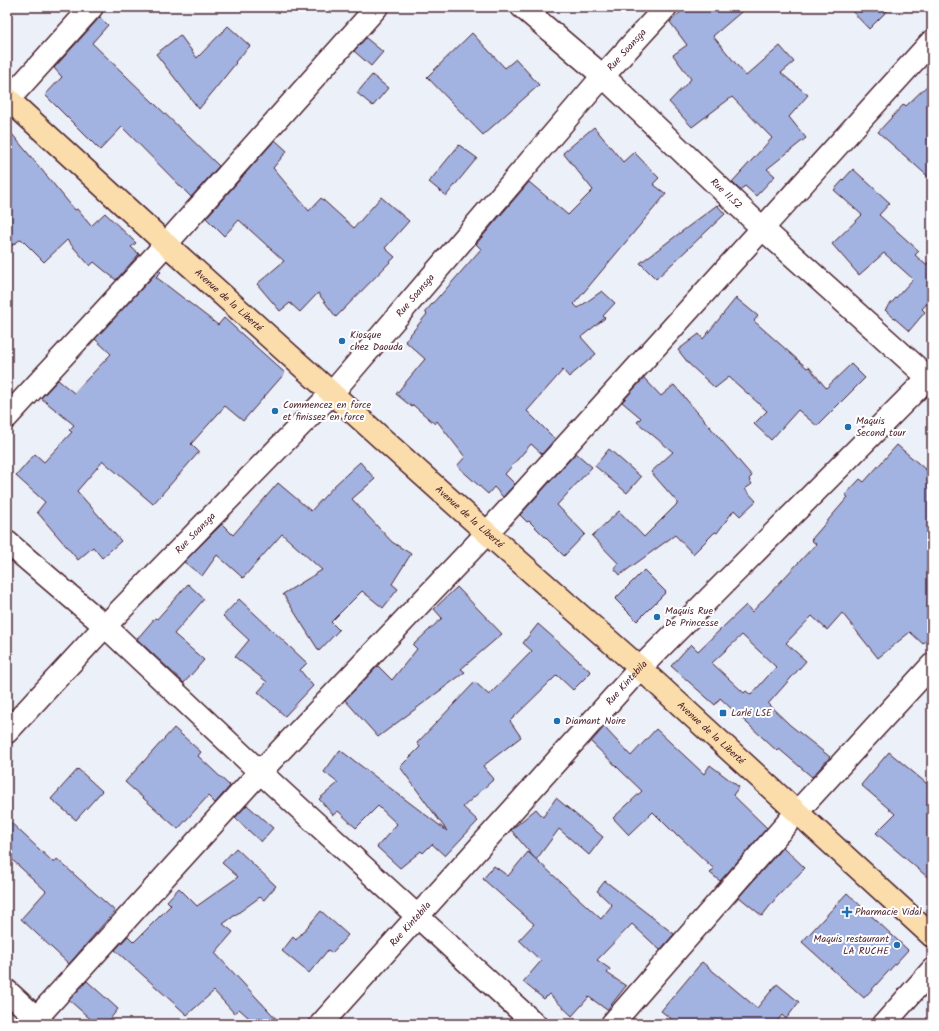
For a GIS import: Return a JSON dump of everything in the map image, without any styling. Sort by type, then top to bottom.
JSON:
[{"type":"main road","name":"Avenue de la Liberté","points":[[7,99],[487,533],[640,668],[932,936]]},
{"type":"street","points":[[7,99],[92,7]]},
{"type":"street","points":[[7,417],[166,244],[377,7]]},
{"type":"street","name":"Rue 11.52","points":[[522,7],[603,76],[762,229],[931,378]]},
{"type":"street","name":"Rue Soansga","points":[[7,732],[104,626],[332,393],[603,76],[666,7]]},
{"type":"street","points":[[7,991],[37,1022],[260,772],[487,533],[932,41]]},
{"type":"street","name":"Rue Kintebila","points":[[321,1024],[640,668],[931,378]]},
{"type":"street","points":[[7,542],[104,626],[260,772],[535,1024]]},
{"type":"street","points":[[612,1024],[797,812],[932,665]]},
{"type":"street","points":[[884,1024],[932,970]]},
{"type":"building","points":[[686,7],[747,7],[713,36],[746,76],[780,46],[794,62],[781,73],[808,95],[789,117],[806,138],[767,169],[775,176],[756,196],[745,186],[740,190],[732,182],[772,138],[732,97],[692,127],[669,102],[691,79],[673,55],[687,45],[670,22]]},
{"type":"building","points":[[848,7],[891,7],[869,29]]},
{"type":"building","points":[[100,17],[108,25],[92,43],[219,166],[191,197],[122,127],[100,150],[45,95],[62,77],[54,68]]},
{"type":"building","points":[[228,26],[250,46],[235,62],[236,63],[199,109],[156,54],[180,35],[197,58]]},
{"type":"building","points":[[472,33],[505,68],[516,59],[539,85],[483,135],[427,77]]},
{"type":"building","points":[[366,38],[383,52],[371,66],[354,51]]},
{"type":"building","points":[[372,75],[388,88],[373,106],[357,93]]},
{"type":"building","points":[[932,81],[932,180],[878,132],[904,104],[906,106]]},
{"type":"building","points":[[594,127],[623,162],[634,152],[659,178],[653,184],[666,194],[574,304],[578,308],[602,291],[615,303],[603,316],[605,318],[581,337],[596,354],[569,377],[563,370],[527,411],[555,439],[542,454],[531,444],[505,474],[515,484],[503,497],[494,487],[488,494],[457,466],[465,457],[437,421],[435,424],[413,405],[412,407],[396,394],[425,359],[405,341],[427,314],[425,312],[481,249],[476,244],[529,182],[568,215],[593,190],[563,153]]},
{"type":"building","points":[[7,128],[75,210],[77,209],[91,226],[105,213],[136,243],[131,247],[139,254],[116,280],[94,262],[90,266],[67,240],[44,262],[21,239],[7,249]]},
{"type":"building","points":[[275,140],[287,151],[273,168],[309,211],[321,198],[354,228],[381,197],[409,221],[385,248],[395,257],[336,317],[318,293],[300,312],[290,303],[280,311],[257,284],[284,261],[239,220],[224,236],[206,218]]},
{"type":"building","points":[[459,145],[477,158],[446,196],[429,182]]},
{"type":"building","points":[[853,169],[890,203],[879,215],[919,251],[915,255],[926,265],[932,258],[932,298],[922,309],[925,312],[909,331],[885,310],[913,279],[884,253],[859,275],[832,244],[862,215],[834,190]]},
{"type":"building","points":[[717,205],[725,214],[656,279],[640,263]]},
{"type":"building","points":[[159,270],[161,272],[156,277],[218,325],[224,318],[285,373],[243,421],[225,406],[191,444],[199,452],[153,504],[103,461],[77,491],[121,541],[102,558],[93,547],[78,560],[37,512],[45,502],[16,476],[35,454],[44,462],[72,432],[69,430],[74,425],[41,398],[58,380],[74,393],[111,354],[95,339]]},
{"type":"building","points":[[736,298],[758,316],[754,321],[807,368],[809,367],[826,388],[851,364],[865,378],[817,426],[798,410],[771,440],[754,424],[767,411],[729,377],[715,388],[689,364],[678,350],[699,334],[703,339]]},
{"type":"building","points":[[644,378],[661,396],[674,385],[752,476],[749,479],[752,484],[745,489],[756,501],[740,516],[734,510],[717,533],[715,532],[693,554],[675,535],[620,575],[614,568],[618,563],[592,536],[619,511],[644,537],[678,503],[651,472],[673,452],[637,422],[641,418],[622,402]]},
{"type":"building","points":[[897,445],[932,475],[932,634],[923,644],[910,632],[878,658],[842,613],[827,630],[812,616],[786,643],[806,661],[768,704],[790,725],[830,757],[812,777],[779,749],[777,751],[720,698],[715,705],[671,666],[691,644],[698,651],[746,605],[752,612],[816,544],[811,540],[848,497],[845,495],[860,479],[864,482]],"holes":[[[742,635],[776,667],[751,695],[746,691],[744,693],[712,663]]]},
{"type":"building","points":[[609,449],[641,477],[627,493],[595,466]]},
{"type":"building","points":[[576,453],[592,467],[557,505],[585,534],[564,556],[529,521],[527,522],[520,515]]},
{"type":"building","points":[[360,462],[375,479],[352,499],[392,542],[411,554],[392,584],[398,589],[383,608],[362,591],[331,622],[339,630],[319,651],[283,594],[322,570],[282,534],[243,578],[217,555],[202,576],[184,562],[222,524],[233,535],[278,483],[311,511],[335,485]]},
{"type":"building","points":[[644,570],[666,592],[637,621],[615,599]]},
{"type":"building","points":[[188,584],[204,599],[174,634],[204,660],[184,683],[137,639]]},
{"type":"building","points":[[457,587],[502,634],[461,669],[465,672],[378,737],[345,700],[378,666],[392,680],[417,649],[413,645],[442,618],[434,609]]},
{"type":"building","points":[[239,599],[307,663],[300,670],[313,686],[285,716],[258,692],[267,682],[235,657],[249,640],[223,616]]},
{"type":"building","points":[[538,624],[591,672],[573,690],[557,675],[510,721],[521,737],[483,766],[494,779],[463,807],[478,821],[445,856],[432,844],[423,853],[421,851],[400,868],[377,847],[397,824],[378,806],[356,828],[338,811],[333,815],[319,799],[338,783],[324,772],[340,750],[447,831],[400,767],[420,747],[417,743],[475,682],[489,695],[532,651],[523,643]]},
{"type":"building","points":[[604,727],[631,756],[656,729],[704,774],[710,765],[739,787],[733,795],[767,828],[720,881],[710,873],[714,869],[653,812],[629,835],[613,818],[642,791],[591,742]]},
{"type":"building","points":[[174,728],[201,752],[198,756],[230,786],[215,803],[208,796],[178,829],[125,782]]},
{"type":"building","points":[[889,752],[932,788],[932,881],[876,833],[895,814],[861,785]]},
{"type":"building","points":[[78,769],[102,791],[76,820],[51,799]]},
{"type":"building","points":[[556,798],[603,837],[589,855],[559,829],[536,860],[511,830],[536,809],[543,817]]},
{"type":"building","points":[[247,805],[273,828],[261,842],[235,818]]},
{"type":"building","points":[[7,819],[54,863],[57,859],[115,911],[69,964],[21,919],[46,891],[7,855]]},
{"type":"building","points":[[783,847],[805,868],[776,898],[762,916],[739,897]]},
{"type":"building","points":[[236,848],[276,886],[264,900],[260,897],[223,924],[233,932],[215,953],[281,1024],[256,1024],[239,1009],[234,1013],[214,991],[187,1015],[115,950],[128,936],[134,942],[171,905],[167,901],[179,888],[197,906],[238,877],[222,863]]},
{"type":"building","points":[[528,852],[601,919],[612,905],[597,891],[605,881],[674,934],[660,950],[632,924],[597,960],[610,969],[607,973],[626,986],[607,1010],[589,997],[572,1016],[549,994],[544,999],[523,982],[541,961],[519,940],[534,924],[483,879],[494,866],[508,876]]},
{"type":"building","points":[[847,893],[908,950],[864,998],[802,942]]},
{"type":"building","points":[[321,911],[348,935],[332,953],[328,950],[309,973],[282,951],[293,937],[296,940]]},
{"type":"building","points":[[702,962],[757,1008],[777,984],[799,1002],[786,1019],[782,1015],[775,1024],[678,1024],[661,1011]]},
{"type":"building","points":[[87,981],[118,1009],[106,1024],[96,1024],[69,1000]]},
{"type":"place","name":"Kiosque chez Daouda","points":[[342,341]]},
{"type":"place","name":"Commencez en force et finissez en force","points":[[275,411]]},
{"type":"place","name":"Maquis Second tour","points":[[848,427]]},
{"type":"place","name":"Maquis Rue De Princesse","points":[[657,617]]},
{"type":"place","name":"Larlé LSE","points":[[723,713]]},
{"type":"place","name":"Diamant Noire","points":[[557,721]]},
{"type":"place","name":"Pharmacie Vidal","points":[[847,912]]},
{"type":"place","name":"Maquis restaurant LA RUCHE","points":[[897,945]]}]
